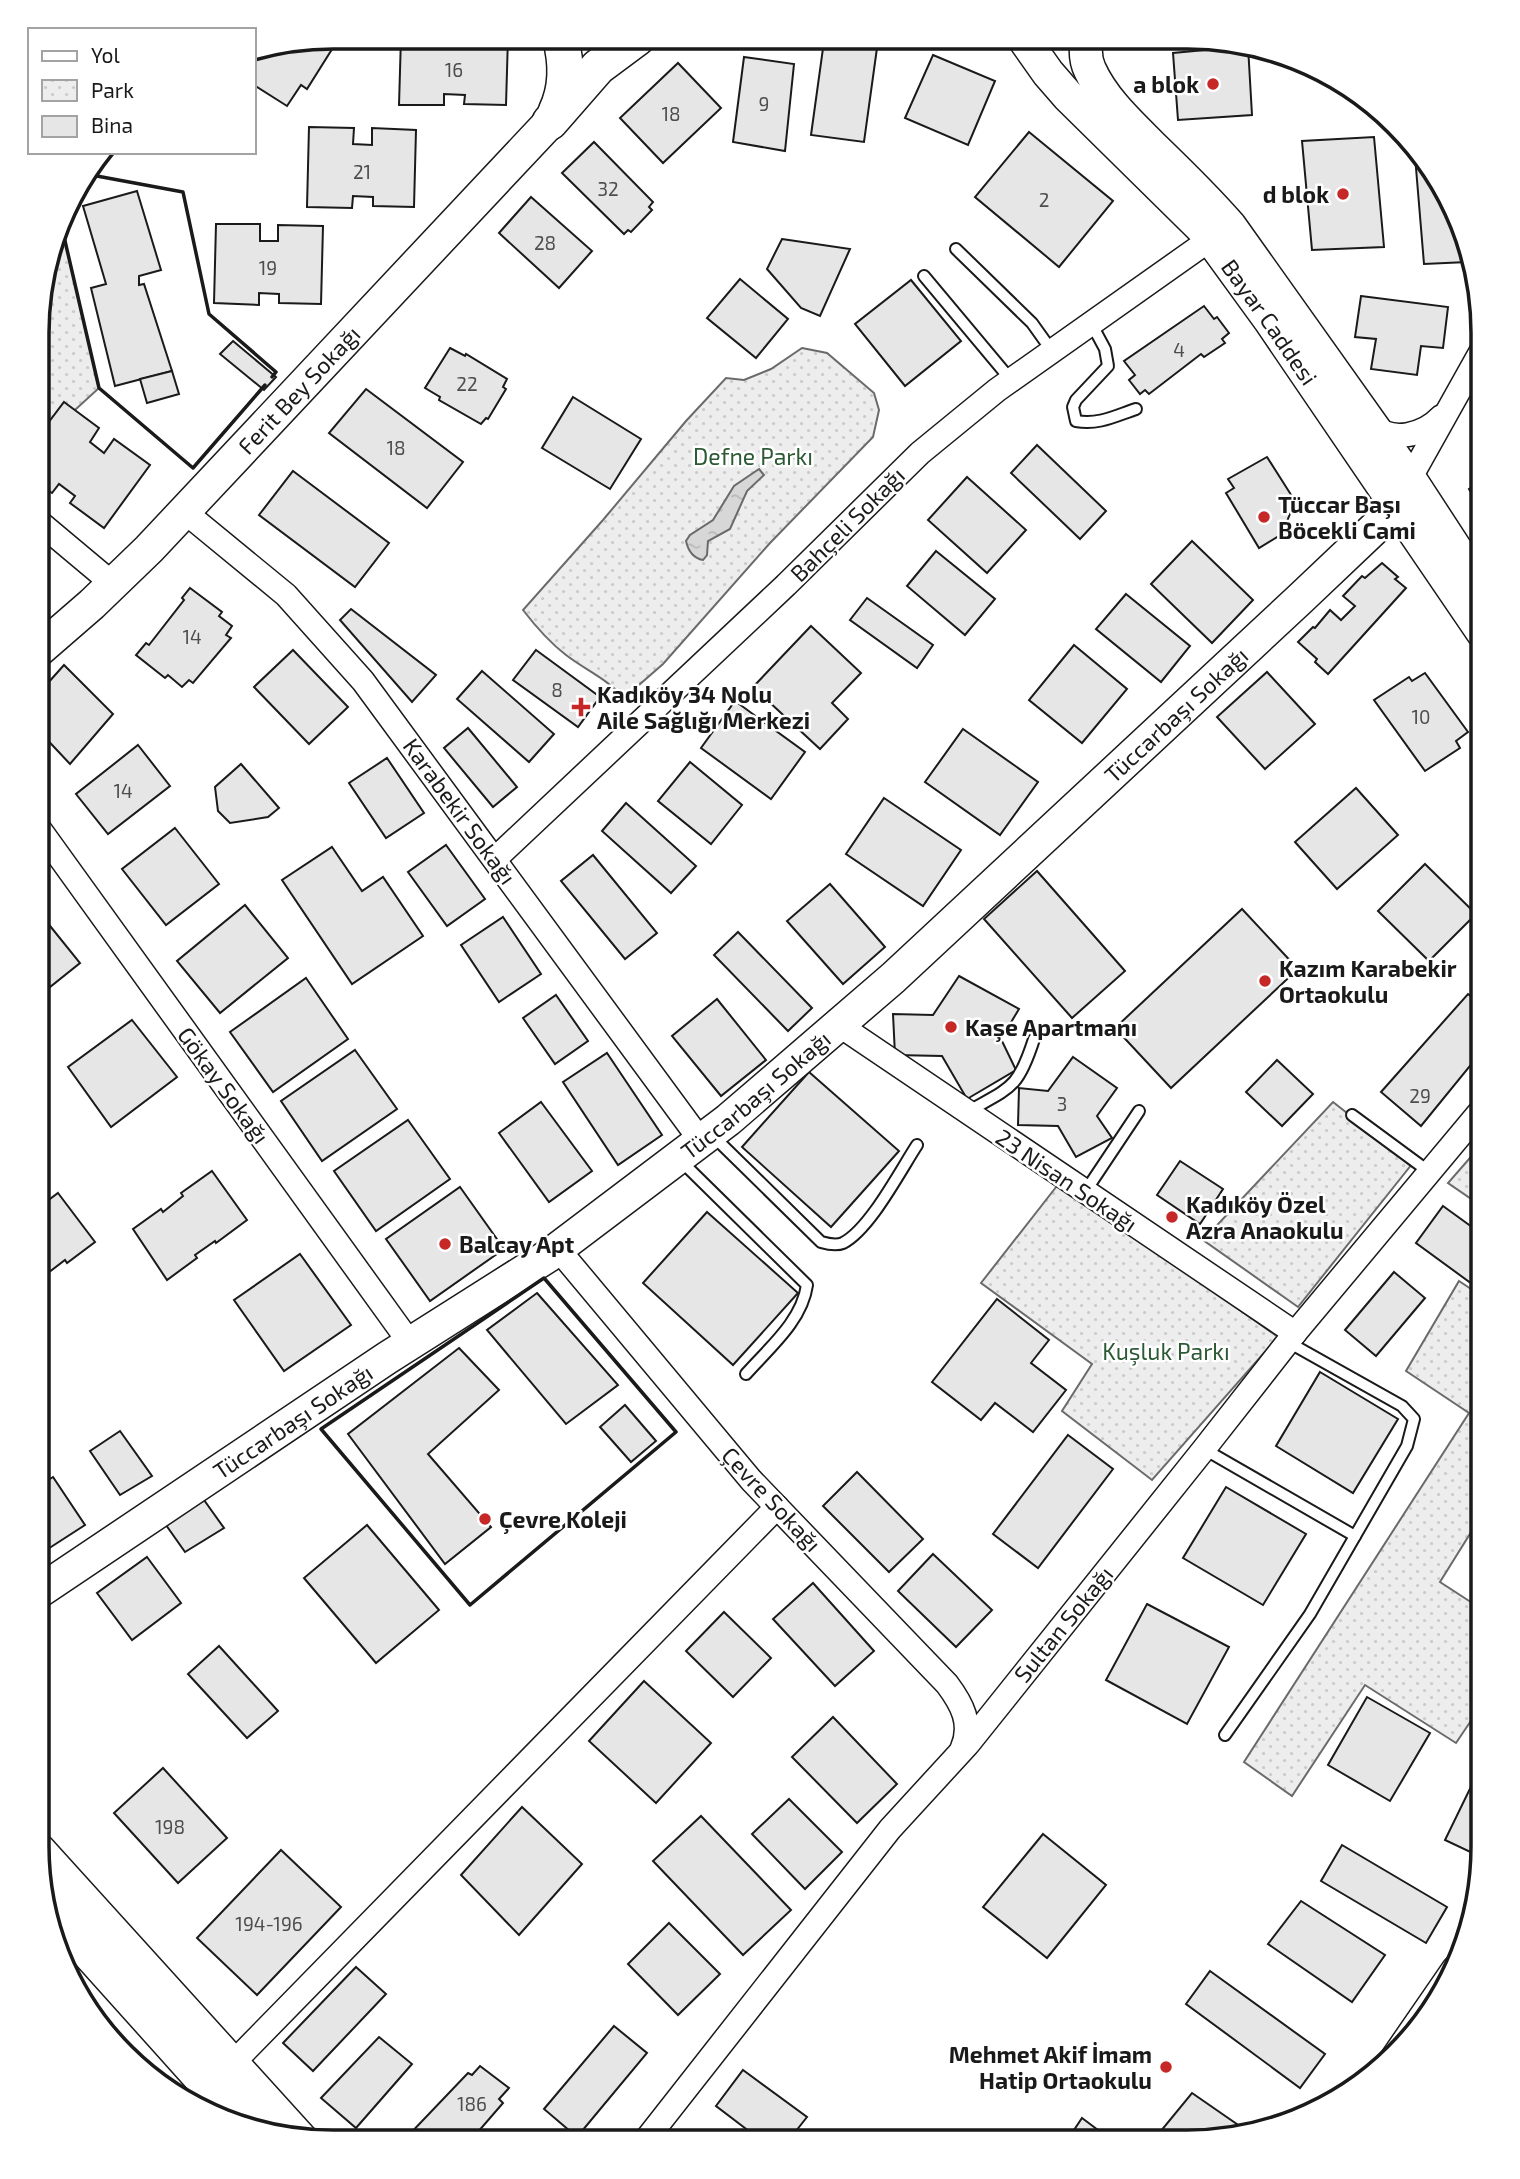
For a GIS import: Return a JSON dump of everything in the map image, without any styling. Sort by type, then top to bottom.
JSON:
[{"type":"main road","points":[[550,122],[559,105],[563,88],[565,61],[562,49]]},
{"type":"main road","points":[[550,122],[598,67],[622,49]]},
{"type":"main road","points":[[50,1868],[236,2112]]},
{"type":"main road","points":[[59,1918],[218,2086],[277,2125]]},
{"type":"street","name":"Bayar Caddesi","points":[[1031,49],[1068,96],[1189,214],[1220,232],[1369,421],[1403,491],[1471,612]]},
{"type":"street","name":"Bayar Caddesi","points":[[1087,49],[1088,65],[1102,89],[1135,129],[1214,206],[1220,232],[1269,319],[1471,575]]},
{"type":"street","name":"Ferit Bey Sokağı","points":[[49,641],[113,584],[185,512],[550,122]]},
{"type":"street","name":"Bahçeli Sokağı","points":[[495,859],[786,585],[897,473],[1011,380],[1220,232]]},
{"type":"street","points":[[1403,491],[1471,369]]},
{"type":"street","points":[[1369,421],[1382,432],[1401,435],[1417,433],[1429,428],[1448,409]]},
{"type":"street","name":"Tüccarbaşı Sokağı","points":[[49,1584],[411,1343],[558,1249],[696,1144],[893,978],[1378,525],[1403,491]]},
{"type":"street","name":"Karabekir Sokağı","points":[[185,512],[280,590],[318,628],[375,695],[495,859],[696,1144]]},
{"type":"street","points":[[49,530],[113,584]]},
{"type":"street","name":"Gökay Sokağı","points":[[49,842],[411,1343]]},
{"type":"street","name":"23 Nisan Sokağı","points":[[839,1025],[1085,1192],[1291,1337]]},
{"type":"street","name":"Sultan Sokağı","points":[[654,2130],[890,1829],[961,1751],[1291,1337],[1471,1122]]},
{"type":"street","name":"Çevre Sokağı","points":[[558,1249],[737,1463],[947,1684],[966,1718],[967,1736],[961,1751]]},
{"type":"street","points":[[218,2086],[777,1507]]},
{"type":"street","points":[[947,1684],[965,1696],[975,1698],[995,1699],[1007,1693]]},
{"type":"lane","points":[[956,249],[1032,323],[1052,351]]},
{"type":"lane","points":[[924,276],[1011,380]]},
{"type":"lane","points":[[1091,323],[1109,359],[1108,366],[1076,400],[1073,407],[1076,421],[1107,421],[1136,409]]},
{"type":"lane","points":[[967,1112],[1011,1087],[1021,1074],[1034,1039]]},
{"type":"lane","points":[[1085,1192],[1139,1111]]},
{"type":"lane","points":[[1352,1115],[1428,1171]]},
{"type":"lane","points":[[696,1144],[821,1242],[834,1245],[845,1242],[864,1226],[917,1145]]},
{"type":"lane","points":[[696,1144],[807,1286],[804,1301],[796,1317],[746,1374]]},
{"type":"lane","points":[[1224,1735],[1310,1614],[1407,1446],[1414,1419],[1402,1406],[1291,1337]]},
{"type":"lane","points":[[1204,1449],[1355,1536]]},
{"type":"green space","points":[[65,240],[99,388],[49,434],[51,296]]},
{"type":"green space","name":"Defne Parkı","points":[[802,348],[827,353],[874,393],[879,410],[873,437],[770,543],[663,664],[624,698],[560,650],[523,610],[726,378],[744,380],[771,369]]},
{"type":"green space","points":[[1333,1102],[1412,1164],[1298,1307],[1203,1240]]},
{"type":"green space","points":[[1471,1157],[1471,1199],[1448,1183]]},
{"type":"green space","name":"Kuşluk Parkı","points":[[1060,1182],[1278,1337],[1152,1480],[1062,1411],[1092,1364],[981,1283]]},
{"type":"green space","points":[[1459,1281],[1471,1289],[1471,1532],[1440,1582],[1471,1602],[1471,1721],[1456,1743],[1365,1685],[1292,1796],[1244,1762],[1469,1413],[1406,1371]]},
{"type":"water","points":[[759,469],[764,475],[747,491],[730,529],[708,541],[707,555],[703,560],[696,557],[691,553],[686,541],[690,535],[713,520],[734,486]]},
{"type":"building","points":[[332,49],[307,89],[301,85],[287,106],[256,86],[256,60],[296,51]]},
{"type":"building","points":[[401,49],[508,49],[506,105],[464,104],[465,95],[444,94],[444,105],[399,105]]},
{"type":"building","points":[[823,49],[877,49],[864,142],[811,135]]},
{"type":"building","name":"a blok","points":[[1205,50],[1249,56],[1252,115],[1178,120],[1173,53]]},
{"type":"building","points":[[933,55],[995,81],[968,145],[905,118]]},
{"type":"building","points":[[744,57],[794,64],[785,151],[733,142]]},
{"type":"building","points":[[678,63],[721,108],[663,163],[620,118]]},
{"type":"building","points":[[309,127],[354,128],[353,144],[372,145],[372,128],[416,130],[414,207],[373,206],[373,197],[353,196],[352,208],[307,207]]},
{"type":"building","points":[[1029,132],[1113,201],[1059,267],[975,197]]},
{"type":"building","name":"d blok","points":[[1374,137],[1384,247],[1312,250],[1302,141]]},
{"type":"building","points":[[594,142],[653,202],[649,207],[652,210],[631,232],[628,230],[624,234],[562,173]]},
{"type":"building","points":[[1416,165],[1442,208],[1462,262],[1424,264]]},
{"type":"building","points":[[137,191],[161,270],[139,276],[139,285],[144,284],[172,371],[115,386],[91,288],[106,284],[83,206]]},
{"type":"building","points":[[531,197],[592,251],[559,288],[499,233]]},
{"type":"building","points":[[216,224],[260,224],[260,241],[278,241],[278,225],[323,226],[321,304],[279,303],[279,294],[259,293],[259,305],[214,303]]},
{"type":"building","points":[[782,239],[850,249],[820,316],[801,308],[767,269]]},
{"type":"building","points":[[740,279],[788,319],[756,358],[707,318]]},
{"type":"building","points":[[911,280],[961,341],[905,386],[855,324]]},
{"type":"building","points":[[1361,296],[1448,307],[1443,348],[1421,346],[1417,375],[1371,369],[1376,339],[1355,337]]},
{"type":"building","points":[[1204,306],[1229,333],[1222,339],[1225,343],[1204,357],[1201,354],[1149,394],[1145,390],[1140,394],[1129,380],[1135,375],[1124,361]]},
{"type":"building","points":[[233,341],[276,377],[264,390],[220,354]]},
{"type":"building","points":[[450,348],[465,356],[466,354],[507,379],[503,387],[506,389],[488,419],[481,424],[439,400],[440,397],[425,388]]},
{"type":"building","points":[[172,371],[179,394],[147,403],[140,379]]},
{"type":"building","points":[[366,389],[463,462],[427,508],[329,433]]},
{"type":"building","points":[[573,397],[641,439],[610,489],[542,448]]},
{"type":"building","points":[[64,402],[99,428],[90,442],[104,453],[114,439],[150,465],[104,528],[70,503],[75,496],[59,484],[52,493],[49,491],[49,422]]},
{"type":"building","points":[[1037,445],[1106,511],[1080,539],[1011,473]]},
{"type":"building","name":"Tüccar Başı Böcekli Cami","points":[[1267,457],[1295,501],[1282,534],[1259,548],[1226,493],[1234,488],[1228,479]]},
{"type":"building","points":[[293,471],[389,543],[355,587],[259,515]]},
{"type":"building","points":[[967,477],[1026,530],[987,573],[928,520]]},
{"type":"building","points":[[1192,541],[1253,600],[1212,643],[1151,584]]},
{"type":"building","points":[[936,551],[995,599],[965,635],[907,586]]},
{"type":"building","points":[[1382,563],[1406,588],[1328,674],[1315,662],[1317,659],[1298,642],[1315,628],[1330,610],[1341,620],[1355,606],[1343,596],[1362,576],[1365,578]]},
{"type":"building","points":[[190,588],[222,612],[219,616],[232,626],[226,635],[231,638],[193,683],[189,680],[182,687],[168,675],[165,678],[136,655],[146,643],[149,645],[184,600],[182,598]]},
{"type":"building","points":[[1126,594],[1190,646],[1161,682],[1096,629]]},
{"type":"building","points":[[867,598],[933,645],[917,668],[850,620]]},
{"type":"building","points":[[351,609],[436,675],[412,702],[340,620]]},
{"type":"building","points":[[811,626],[861,673],[832,703],[848,719],[820,749],[753,687]]},
{"type":"building","points":[[1074,645],[1127,689],[1082,743],[1029,700]]},
{"type":"building","points":[[293,650],[348,707],[309,744],[254,687]]},
{"type":"building","points":[[536,650],[600,697],[578,727],[513,680]]},
{"type":"building","points":[[64,665],[113,714],[70,764],[49,742],[49,682]]},
{"type":"building","points":[[482,671],[554,734],[529,762],[457,699]]},
{"type":"building","points":[[1267,672],[1315,724],[1265,769],[1217,717]]},
{"type":"building","points":[[1425,673],[1468,732],[1456,741],[1460,748],[1425,771],[1374,700],[1409,677],[1412,681]]},
{"type":"building","points":[[735,701],[805,752],[771,799],[701,748]]},
{"type":"building","points":[[468,728],[517,787],[493,807],[444,748]]},
{"type":"building","points":[[963,729],[1038,782],[1000,835],[925,782]]},
{"type":"building","points":[[138,745],[170,786],[108,834],[76,794]]},
{"type":"building","points":[[387,758],[424,813],[386,838],[349,783]]},
{"type":"building","points":[[690,762],[742,805],[711,844],[658,801]]},
{"type":"building","points":[[241,764],[279,808],[268,817],[230,823],[218,811],[215,787]]},
{"type":"building","points":[[1356,788],[1398,835],[1337,889],[1295,842]]},
{"type":"building","points":[[884,798],[961,850],[923,906],[846,854]]},
{"type":"building","points":[[626,803],[696,866],[671,893],[602,831]]},
{"type":"building","points":[[175,828],[219,884],[166,925],[122,869]]},
{"type":"building","points":[[446,845],[485,899],[447,926],[408,872]]},
{"type":"building","points":[[332,847],[362,891],[383,877],[423,936],[352,984],[282,880]]},
{"type":"building","points":[[593,855],[657,933],[625,959],[561,881]]},
{"type":"building","points":[[1425,864],[1471,909],[1471,919],[1429,961],[1378,911]]},
{"type":"building","points":[[1037,871],[1125,971],[1072,1018],[984,919]]},
{"type":"building","points":[[830,884],[885,947],[843,984],[787,921]]},
{"type":"building","points":[[245,905],[288,958],[220,1013],[177,961]]},
{"type":"building","points":[[1242,909],[1298,969],[1171,1088],[1115,1028]]},
{"type":"building","points":[[503,917],[541,974],[499,1002],[461,945]]},
{"type":"building","points":[[49,925],[80,963],[49,986]]},
{"type":"building","points":[[738,932],[812,1008],[788,1031],[714,955]]},
{"type":"building","name":"Kaşe Apartmanı","points":[[959,976],[1019,1009],[1001,1039],[1016,1070],[967,1099],[942,1056],[895,1055],[893,1014],[933,1015]]},
{"type":"building","points":[[306,978],[348,1039],[273,1092],[230,1032]]},
{"type":"building","points":[[1468,994],[1471,996],[1471,1065],[1421,1126],[1381,1092]]},
{"type":"building","points":[[556,995],[588,1041],[555,1064],[523,1018]]},
{"type":"building","points":[[717,999],[766,1060],[721,1096],[672,1036]]},
{"type":"building","points":[[132,1020],[177,1077],[111,1127],[68,1067]]},
{"type":"building","points":[[355,1050],[397,1109],[322,1161],[281,1101]]},
{"type":"building","points":[[607,1053],[662,1135],[618,1165],[563,1082]]},
{"type":"building","points":[[1073,1057],[1117,1088],[1097,1116],[1112,1138],[1076,1157],[1058,1126],[1018,1125],[1019,1088],[1048,1091]]},
{"type":"building","points":[[1277,1060],[1313,1094],[1282,1126],[1246,1092]]},
{"type":"building","points":[[809,1072],[899,1151],[831,1227],[742,1147]]},
{"type":"building","points":[[541,1102],[592,1171],[549,1202],[499,1133]]},
{"type":"building","points":[[408,1120],[450,1179],[376,1231],[334,1171]]},
{"type":"building","points":[[1180,1161],[1223,1189],[1200,1224],[1157,1195]]},
{"type":"building","points":[[212,1171],[247,1220],[195,1255],[197,1258],[167,1280],[133,1229],[161,1209],[163,1212],[183,1196],[181,1193]]},
{"type":"building","name":"Balcay Apt","points":[[460,1187],[504,1249],[430,1301],[386,1239]]},
{"type":"building","points":[[58,1193],[95,1242],[67,1263],[65,1260],[49,1272],[49,1200]]},
{"type":"building","points":[[1443,1206],[1471,1226],[1471,1283],[1416,1243]]},
{"type":"building","points":[[707,1212],[798,1293],[733,1365],[643,1283]]},
{"type":"building","points":[[300,1254],[351,1325],[284,1371],[234,1300]]},
{"type":"building","points":[[1394,1272],[1425,1298],[1376,1356],[1345,1330]]},
{"type":"building","points":[[537,1293],[618,1385],[566,1424],[487,1330]]},
{"type":"building","points":[[997,1299],[1049,1340],[1031,1363],[1066,1390],[1033,1432],[995,1403],[981,1420],[932,1382]]},
{"type":"building","points":[[459,1348],[499,1390],[428,1454],[491,1527],[445,1564],[348,1434]]},
{"type":"building","points":[[1320,1372],[1398,1419],[1353,1493],[1276,1446]]},
{"type":"building","points":[[625,1405],[656,1441],[631,1462],[600,1427]]},
{"type":"building","points":[[120,1431],[152,1476],[120,1495],[90,1451]]},
{"type":"building","points":[[1068,1435],[1113,1469],[1038,1568],[993,1534]]},
{"type":"building","points":[[857,1472],[923,1539],[889,1572],[823,1506]]},
{"type":"building","points":[[53,1477],[85,1525],[49,1548],[49,1480]]},
{"type":"building","points":[[1226,1487],[1306,1534],[1263,1605],[1183,1558]]},
{"type":"building","points":[[204,1500],[224,1528],[185,1552],[166,1525]]},
{"type":"building","points":[[367,1525],[439,1610],[376,1663],[304,1578]]},
{"type":"building","points":[[933,1554],[992,1610],[956,1647],[898,1591]]},
{"type":"building","points":[[147,1557],[181,1603],[132,1640],[97,1593]]},
{"type":"building","points":[[813,1583],[874,1651],[835,1686],[773,1619]]},
{"type":"building","points":[[1147,1604],[1229,1647],[1187,1724],[1106,1680]]},
{"type":"building","points":[[724,1612],[771,1658],[733,1697],[686,1651]]},
{"type":"building","points":[[219,1646],[278,1711],[247,1738],[188,1674]]},
{"type":"building","points":[[644,1681],[711,1743],[656,1803],[589,1741]]},
{"type":"building","points":[[1367,1697],[1430,1733],[1390,1801],[1328,1765]]},
{"type":"building","points":[[833,1717],[897,1784],[857,1823],[792,1757]]},
{"type":"building","points":[[163,1768],[227,1838],[178,1883],[114,1813]]},
{"type":"building","points":[[1471,1787],[1471,1852],[1445,1840]]},
{"type":"building","points":[[789,1799],[842,1852],[805,1889],[752,1834]]},
{"type":"building","points":[[522,1807],[582,1864],[519,1935],[461,1875]]},
{"type":"building","points":[[701,1816],[791,1910],[743,1955],[653,1861]]},
{"type":"building","points":[[1043,1834],[1106,1885],[1047,1958],[983,1907]]},
{"type":"building","points":[[1342,1845],[1447,1907],[1426,1943],[1321,1881]]},
{"type":"building","points":[[281,1850],[341,1907],[257,1995],[197,1938]]},
{"type":"building","points":[[1301,1901],[1385,1955],[1352,2002],[1268,1944]]},
{"type":"building","points":[[669,1923],[720,1974],[678,2015],[628,1964]]},
{"type":"building","points":[[356,1967],[386,1994],[313,2071],[283,2043]]},
{"type":"building","points":[[1210,1971],[1325,2054],[1300,2088],[1186,2004]]},
{"type":"building","points":[[614,2026],[647,2053],[583,2130],[569,2130],[544,2109]]},
{"type":"building","points":[[379,2037],[412,2064],[356,2128],[321,2098]]},
{"type":"building","points":[[480,2066],[509,2088],[499,2099],[503,2103],[480,2130],[414,2130],[468,2073],[472,2075]]},
{"type":"building","points":[[743,2070],[807,2117],[797,2130],[748,2130],[716,2106]]},
{"type":"building","points":[[1192,2093],[1239,2126],[1224,2128],[1162,2130]]},
{"type":"building","points":[[1082,2118],[1098,2130],[1074,2130]]},
{"type":"wall","points":[[96,176],[183,192],[209,314],[276,372],[272,377]]},
{"type":"wall","points":[[65,240],[99,388],[193,468],[265,385]]},
{"type":"wall","points":[[544,1278],[676,1432],[470,1605],[321,1429],[544,1278]]},
{"type":"place","name":"a blok","points":[[1213,84]]},
{"type":"place","name":"d blok","points":[[1343,194]]},
{"type":"place","name":"Tüccar Başı Böcekli Cami","points":[[1264,517]]},
{"type":"place","name":"Kadıköy 34 Nolu Aile Sağlığı Merkezi","points":[[581,707]]},
{"type":"place","name":"Kazım Karabekir Ortaokulu","points":[[1265,981]]},
{"type":"place","name":"Kaşe Apartmanı","points":[[951,1027]]},
{"type":"place","name":"Kadıköy Özel Azra Anaokulu","points":[[1172,1217]]},
{"type":"place","name":"Balcay Apt","points":[[445,1244]]},
{"type":"place","name":"Çevre Koleji","points":[[485,1519]]},
{"type":"place","name":"Mehmet Akif İmam Hatip Ortaokulu","points":[[1166,2067]]}]
